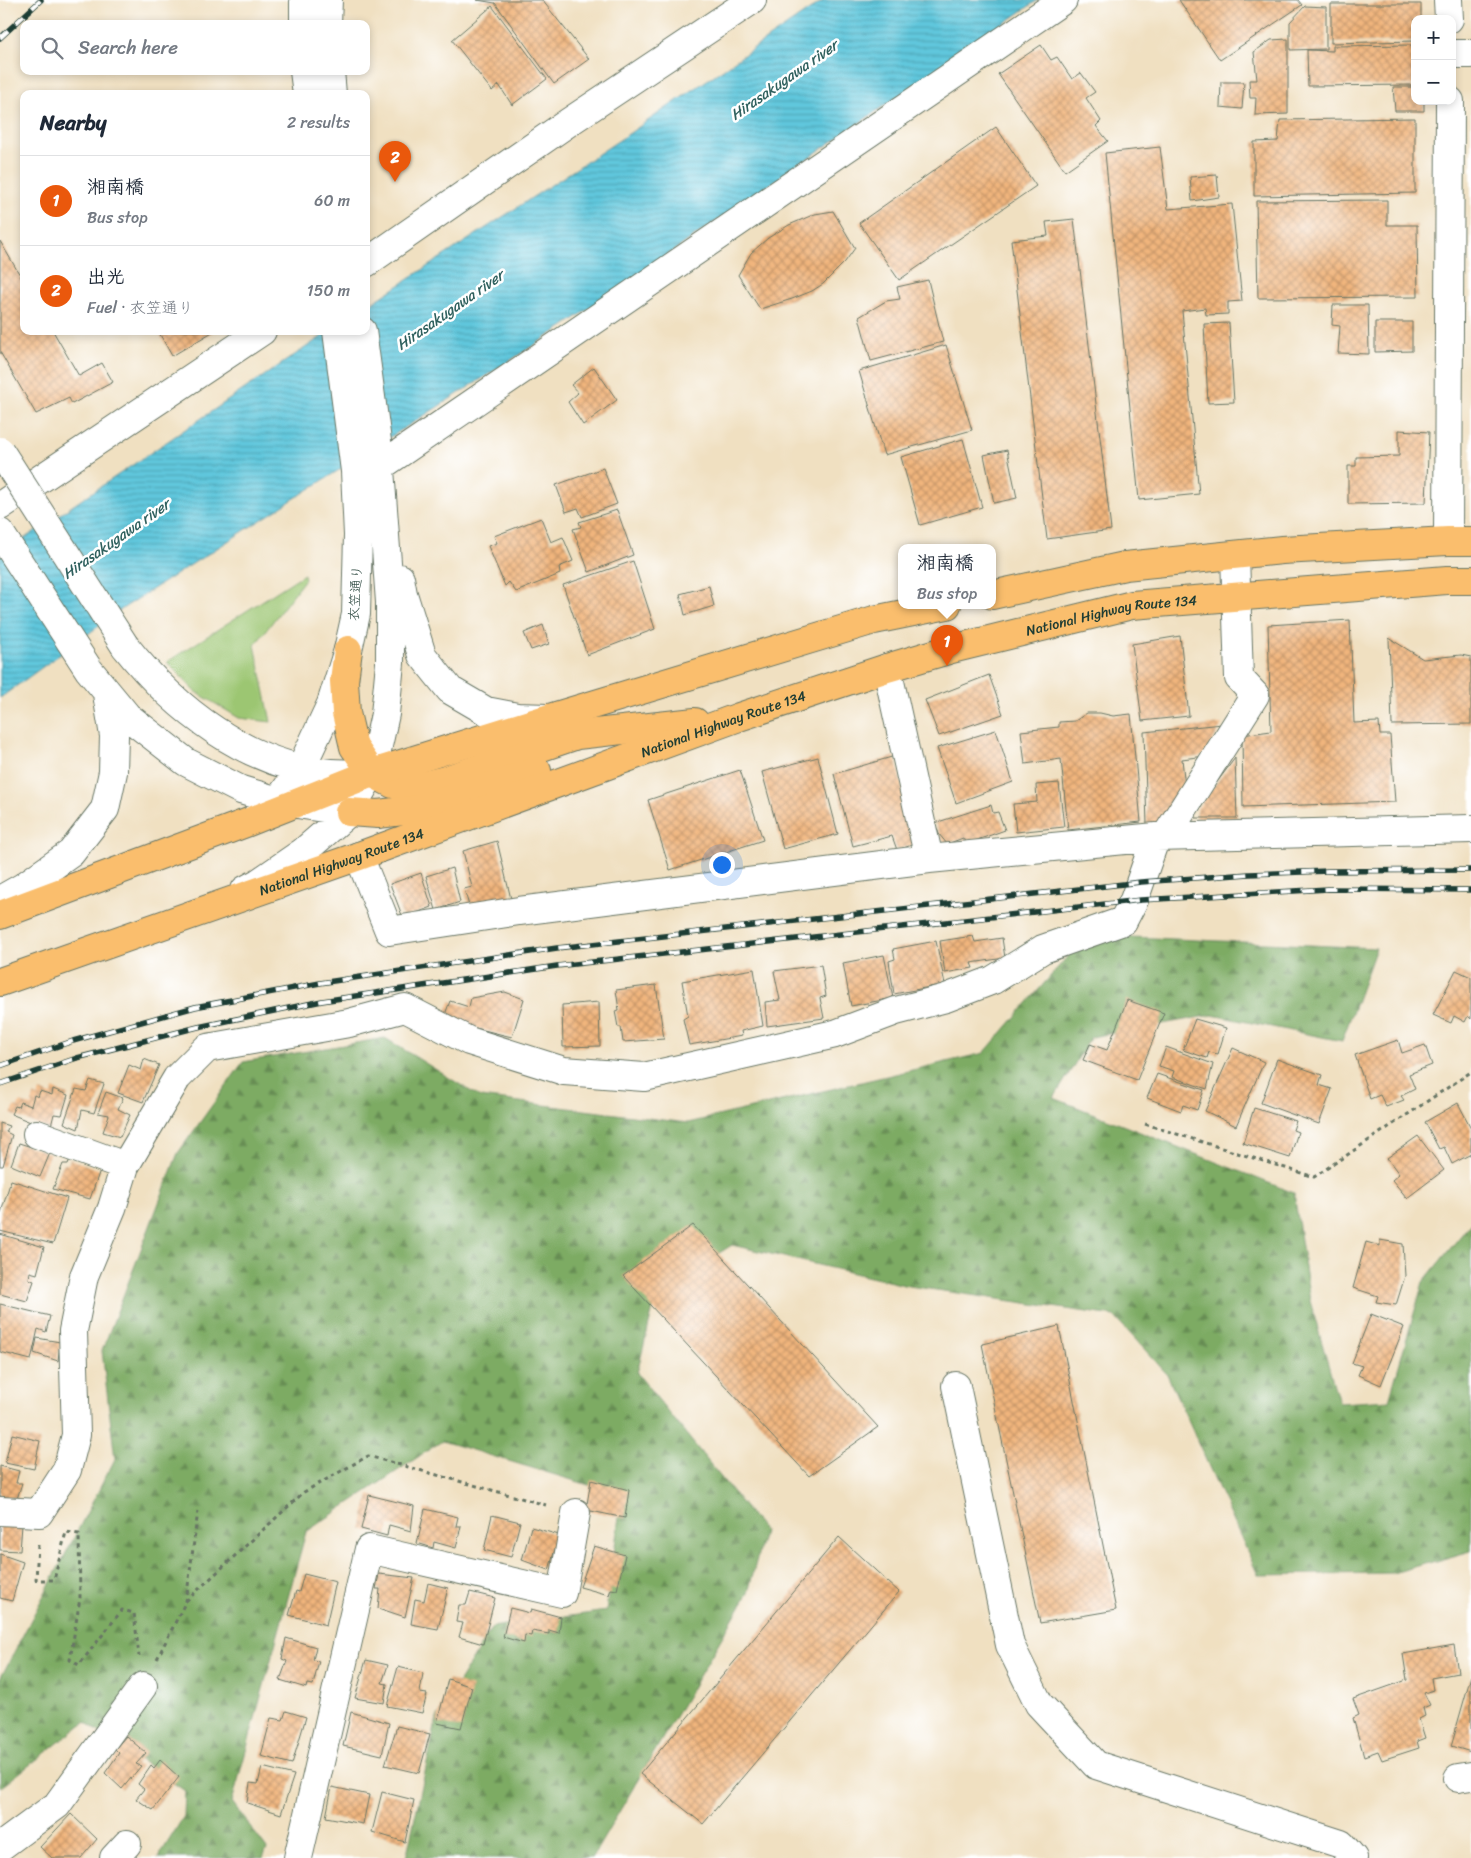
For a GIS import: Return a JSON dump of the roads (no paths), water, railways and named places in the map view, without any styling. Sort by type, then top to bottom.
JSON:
[{"type":"highway","points":[[996,594],[1125,566],[1282,550],[1459,541]]},
{"type":"highway","name":"National Highway Route 134","points":[[0,982],[359,856],[739,717],[948,650],[1132,605],[1437,580],[1471,580]]},
{"type":"highway","points":[[0,915],[246,823],[286,802],[372,773],[874,620],[928,609]]},
{"type":"highway","points":[[348,650],[344,681],[346,713],[354,748],[372,773],[393,784],[420,786],[445,780],[577,735],[739,717]]},
{"type":"highway","points":[[349,812],[378,814],[420,809],[585,754],[739,717]]},
{"type":"street","points":[[304,0],[304,20]]},
{"type":"street","points":[[327,20],[328,0]]},
{"type":"street","points":[[370,260],[569,122],[752,0]]},
{"type":"street","points":[[370,472],[1063,0]]},
{"type":"street","points":[[1448,0],[1449,15]]},
{"type":"street","points":[[1456,54],[1471,54]]},
{"type":"street","points":[[305,75],[306,90]]},
{"type":"street","points":[[330,75],[332,90]]},
{"type":"street","points":[[1450,105],[1459,541]]},
{"type":"street","points":[[0,506],[256,335]]},
{"type":"street","name":"衣笠通り","points":[[338,335],[370,472],[422,656],[450,690],[486,710],[517,717],[549,718]]},
{"type":"street","name":"衣笠通り","points":[[208,909],[266,878],[303,852],[349,812],[372,773],[385,714],[390,662],[390,602],[370,472],[362,335]]},
{"type":"street","points":[[0,451],[125,646],[148,674],[214,731],[255,753],[301,768],[330,773],[372,773]]},
{"type":"street","name":"衣笠通り","points":[[286,802],[331,704],[348,650],[356,614],[358,535],[370,472]]},
{"type":"street","points":[[0,533],[89,670],[127,716],[186,762],[240,790],[286,802],[349,812]]},
{"type":"street","points":[[0,1511],[39,1513],[67,1470],[76,1435],[73,1331],[84,1276],[112,1208],[125,1166],[177,1078],[207,1048],[349,1023],[405,1008],[470,1041],[564,1071],[644,1077],[835,1034],[896,1011],[946,998],[993,980],[1043,949],[1123,921],[1161,836],[1256,695],[1240,678],[1235,555]]},
{"type":"street","points":[[887,668],[929,859]]},
{"type":"street","points":[[0,900],[23,887],[71,853],[105,809],[113,772],[114,736],[107,694]]},
{"type":"street","points":[[359,856],[389,931],[519,911],[929,859],[1161,836],[1471,829]]},
{"type":"street","points":[[37,1134],[125,1166]]},
{"type":"street","points":[[956,1386],[1010,1645],[1039,1704],[1096,1765],[1340,1844],[1353,1858]]},
{"type":"street","points":[[298,1858],[368,1549],[562,1593],[576,1513]]},
{"type":"street","points":[[0,1847],[57,1805],[144,1686]]},
{"type":"water","name":"Hirasakugawa river","points":[[824,0],[1038,0],[564,326],[125,607],[0,698],[0,555],[324,335],[370,335],[370,304],[624,137]]},
{"type":"railway","points":[[0,38],[41,0]]},
{"type":"railway","points":[[0,1066],[73,1041],[195,1007],[320,983],[557,948],[1141,882],[1249,874],[1328,871],[1471,870]]},
{"type":"railway","points":[[0,1084],[77,1058],[198,1027],[322,1001],[557,966],[1141,900],[1328,889],[1471,890]]},
{"type":"place","name":"出光","points":[[395,182]]},
{"type":"place","name":"湘南橋","points":[[947,666]]}]
